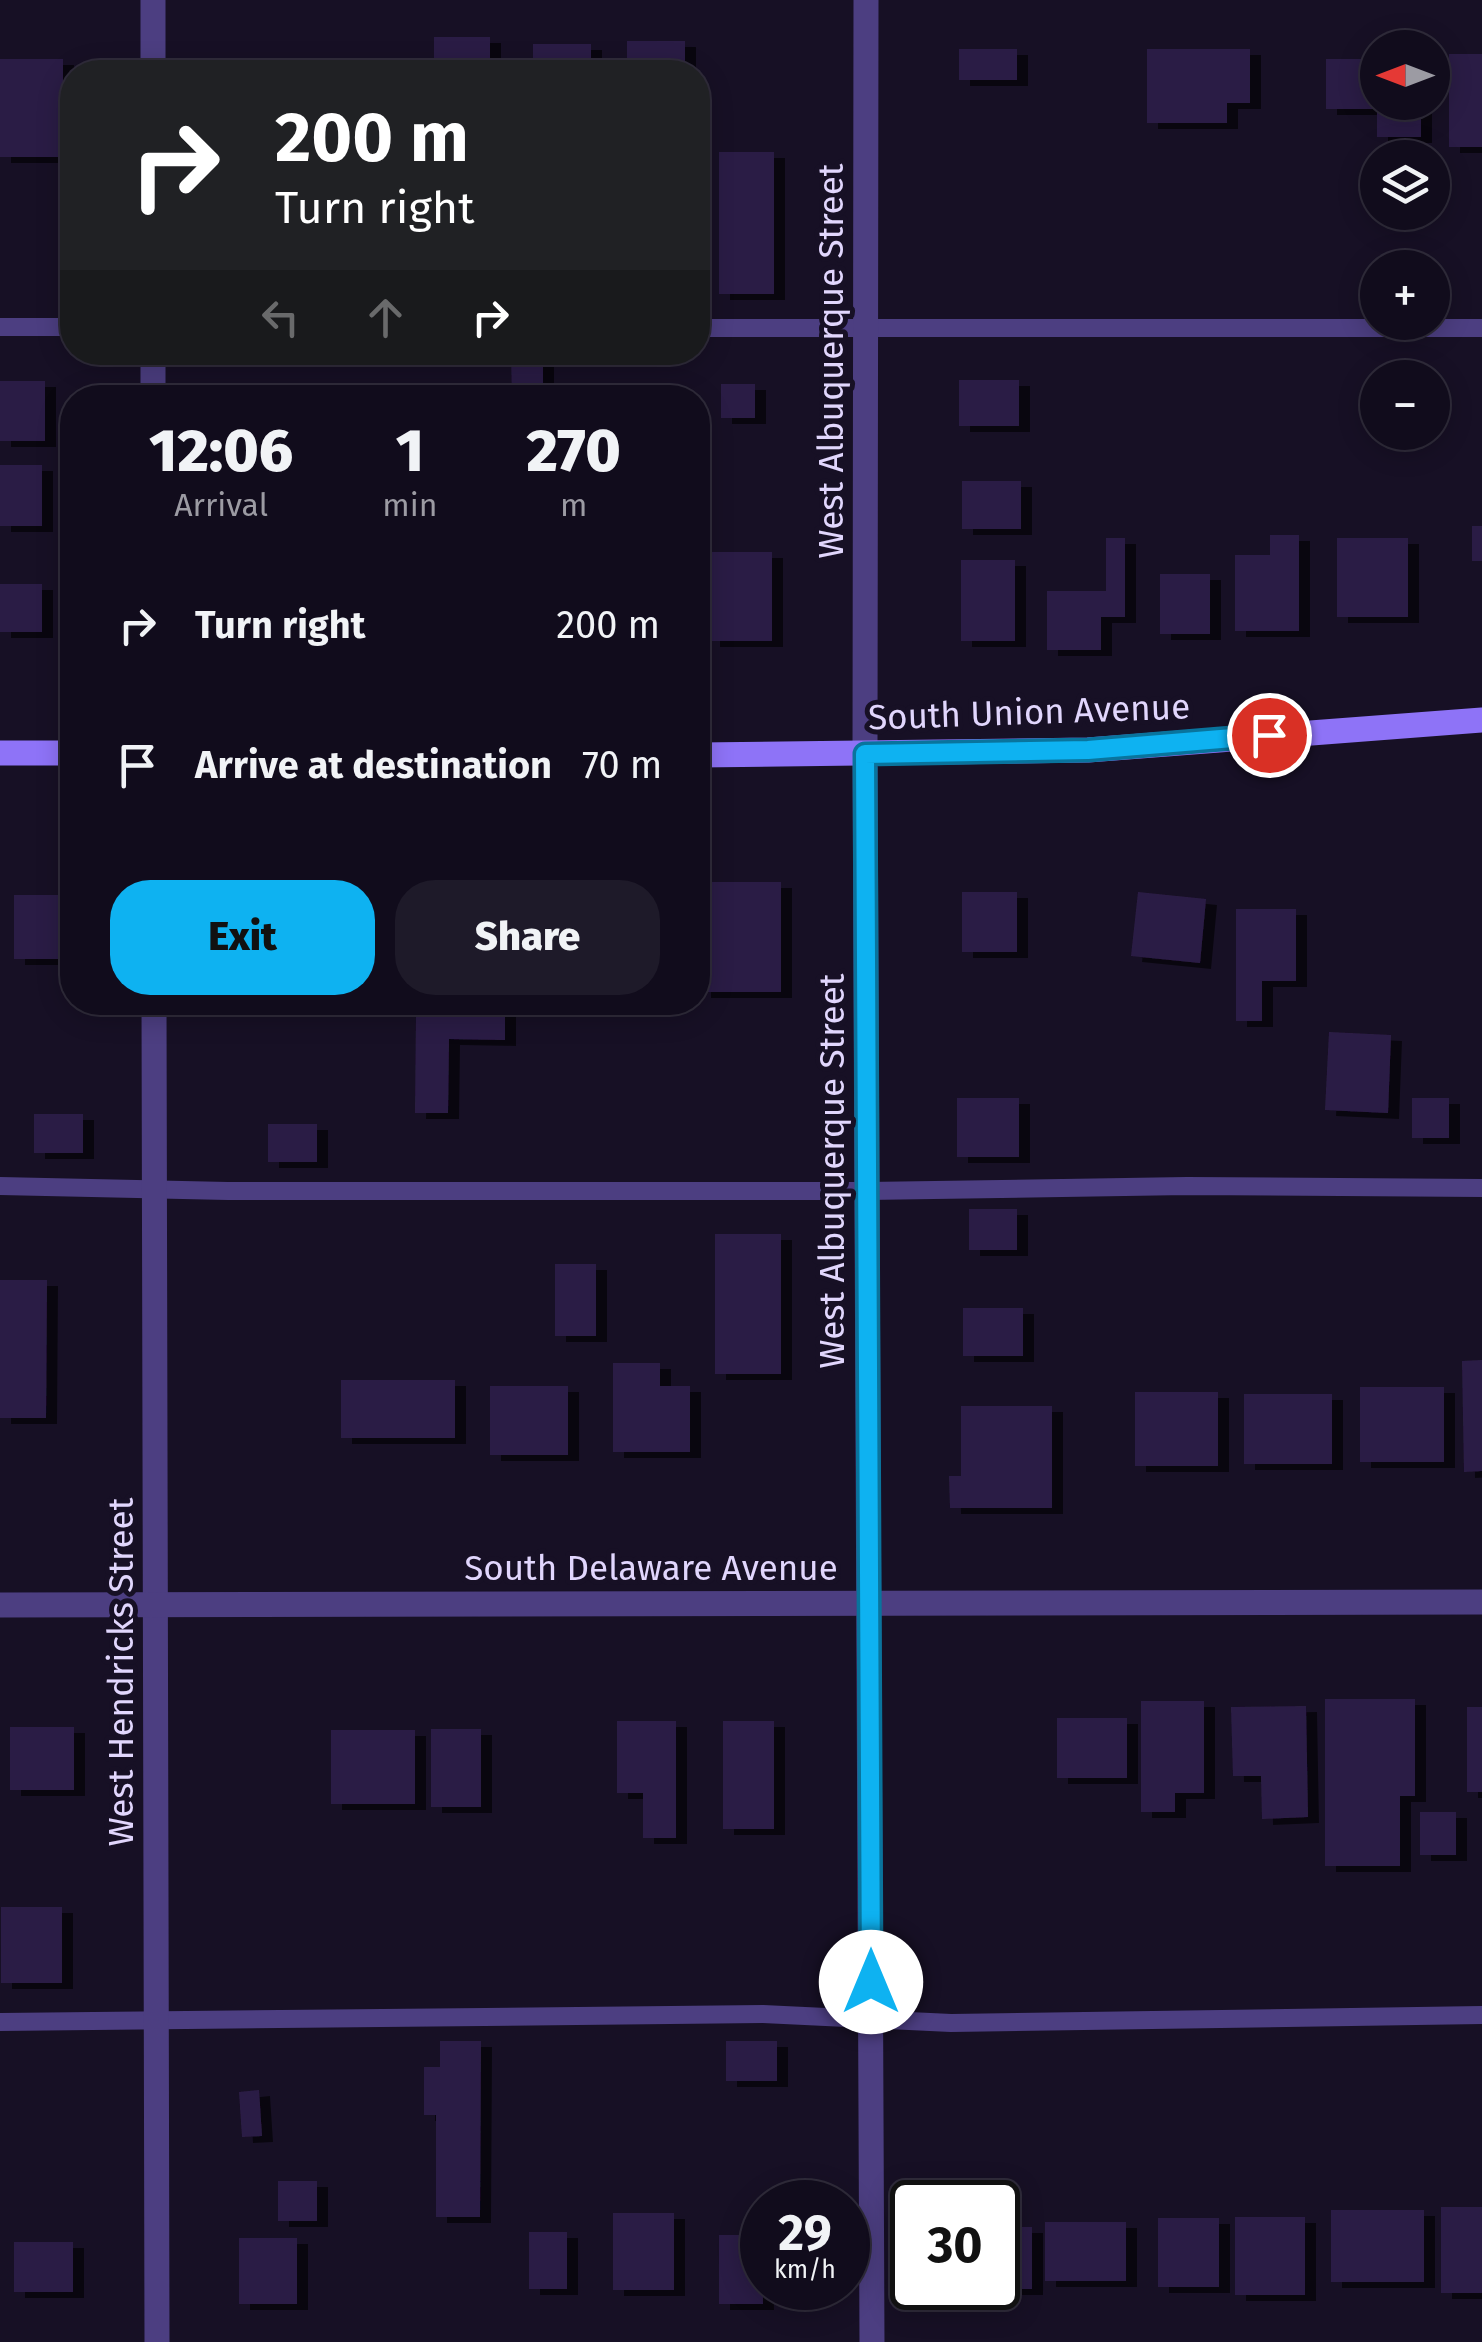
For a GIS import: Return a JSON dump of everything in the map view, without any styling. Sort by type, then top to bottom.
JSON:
[{"type":"main road","name":"South Union Avenue","points":[[710,755],[1088,750],[1482,720]]},
{"type":"main road","points":[[0,752],[60,752]]},
{"type":"street","points":[[153,0],[153,60]]},
{"type":"street","name":"West Albuquerque Street","points":[[866,0],[872,2342]]},
{"type":"street","name":"West Hendricks Street","points":[[154,1015],[157,2342]]},
{"type":"street","name":"South Delaware Avenue","points":[[0,1605],[1482,1602]]},
{"type":"lane","points":[[0,327],[60,327]]},
{"type":"lane","points":[[710,328],[1482,328]]},
{"type":"lane","points":[[0,1186],[228,1191],[1482,1188]]},
{"type":"lane","points":[[0,2022],[763,2014],[951,2023],[1482,2016]]},
{"type":"building","points":[[434,37],[490,37],[490,60],[434,60]]},
{"type":"building","points":[[627,41],[685,41],[685,60],[627,60]]},
{"type":"building","points":[[533,44],[591,44],[591,60],[533,60]]},
{"type":"building","points":[[959,49],[1017,49],[1017,80],[959,80]]},
{"type":"building","points":[[1147,49],[1250,49],[1250,103],[1227,103],[1227,123],[1147,123]]},
{"type":"building","points":[[1450,54],[1482,54],[1482,147],[1450,147]]},
{"type":"building","points":[[0,59],[63,59],[60,157],[0,157]]},
{"type":"building","points":[[1326,59],[1360,59],[1360,109],[1326,109]]},
{"type":"building","points":[[1377,120],[1421,120],[1421,137],[1377,137]]},
{"type":"building","points":[[719,152],[774,152],[774,294],[719,294]]},
{"type":"building","points":[[511,365],[543,365],[543,385],[512,385]]},
{"type":"building","points":[[959,380],[1019,380],[1019,426],[959,426]]},
{"type":"building","points":[[0,381],[45,381],[45,441],[0,441]]},
{"type":"building","points":[[721,384],[755,384],[755,418],[721,418]]},
{"type":"building","points":[[0,465],[42,465],[42,526],[0,526]]},
{"type":"building","points":[[962,481],[1021,481],[1021,529],[962,529]]},
{"type":"building","points":[[1472,526],[1482,526],[1482,561],[1472,561]]},
{"type":"building","points":[[1270,535],[1299,535],[1299,631],[1235,631],[1235,555],[1270,555]]},
{"type":"building","points":[[1106,538],[1125,538],[1125,617],[1101,617],[1101,650],[1047,650],[1047,591],[1106,591]]},
{"type":"building","points":[[1337,538],[1408,538],[1408,617],[1337,617]]},
{"type":"building","points":[[710,552],[772,552],[772,641],[710,641]]},
{"type":"building","points":[[961,560],[1015,560],[1015,641],[961,641]]},
{"type":"building","points":[[1160,574],[1210,574],[1210,634],[1160,634]]},
{"type":"building","points":[[0,584],[42,584],[42,632],[0,632]]},
{"type":"building","points":[[710,882],[781,882],[781,992],[710,992]]},
{"type":"building","points":[[962,892],[1017,892],[1017,952],[962,952]]},
{"type":"building","points":[[1138,892],[1206,899],[1200,963],[1131,956]]},
{"type":"building","points":[[14,895],[60,895],[60,959],[14,959]]},
{"type":"building","points":[[1236,909],[1296,909],[1296,981],[1262,981],[1262,1021],[1236,1021]]},
{"type":"building","points":[[416,1015],[505,1015],[505,1040],[449,1039],[448,1113],[415,1113]]},
{"type":"building","points":[[1329,1032],[1391,1035],[1388,1113],[1325,1110]]},
{"type":"building","points":[[957,1098],[1019,1098],[1019,1157],[957,1157]]},
{"type":"building","points":[[1412,1098],[1449,1098],[1449,1138],[1412,1138]]},
{"type":"building","points":[[34,1114],[83,1114],[83,1153],[34,1153]]},
{"type":"building","points":[[268,1124],[317,1124],[317,1162],[268,1162]]},
{"type":"building","points":[[969,1209],[1017,1209],[1017,1250],[969,1250]]},
{"type":"building","points":[[715,1234],[781,1234],[781,1374],[715,1374]]},
{"type":"building","points":[[555,1264],[596,1264],[596,1336],[555,1336]]},
{"type":"building","points":[[0,1280],[47,1280],[46,1418],[0,1418]]},
{"type":"building","points":[[963,1308],[1023,1308],[1023,1356],[963,1356]]},
{"type":"building","points":[[1482,1360],[1482,1471],[1464,1472],[1462,1361]]},
{"type":"building","points":[[613,1363],[660,1363],[660,1386],[690,1386],[690,1452],[613,1452]]},
{"type":"building","points":[[341,1380],[455,1380],[455,1438],[341,1438]]},
{"type":"building","points":[[490,1386],[568,1386],[568,1455],[490,1455]]},
{"type":"building","points":[[1360,1387],[1444,1387],[1444,1462],[1360,1462]]},
{"type":"building","points":[[1135,1392],[1218,1392],[1218,1466],[1135,1466]]},
{"type":"building","points":[[1244,1394],[1332,1394],[1332,1464],[1244,1464]]},
{"type":"building","points":[[961,1406],[1052,1406],[1052,1508],[950,1508],[949,1476],[961,1476]]},
{"type":"building","points":[[1325,1699],[1415,1699],[1415,1796],[1400,1796],[1400,1866],[1325,1866]]},
{"type":"building","points":[[1141,1701],[1204,1701],[1204,1793],[1175,1793],[1175,1812],[1141,1812]]},
{"type":"building","points":[[1306,1706],[1308,1817],[1262,1819],[1261,1776],[1233,1776],[1231,1707]]},
{"type":"building","points":[[1467,1707],[1482,1707],[1482,1792],[1467,1792]]},
{"type":"building","points":[[1057,1718],[1127,1718],[1127,1778],[1057,1778]]},
{"type":"building","points":[[617,1721],[676,1721],[676,1838],[643,1838],[643,1793],[617,1793]]},
{"type":"building","points":[[723,1721],[774,1721],[774,1829],[723,1829]]},
{"type":"building","points":[[10,1727],[74,1727],[74,1790],[10,1790]]},
{"type":"building","points":[[431,1729],[481,1729],[481,1807],[431,1807]]},
{"type":"building","points":[[331,1730],[415,1730],[415,1804],[331,1804]]},
{"type":"building","points":[[1420,1812],[1456,1812],[1456,1855],[1420,1855]]},
{"type":"building","points":[[1,1907],[62,1907],[62,1983],[1,1983]]},
{"type":"building","points":[[440,2041],[481,2041],[480,2217],[436,2217],[436,2115],[424,2115],[424,2067],[440,2067]]},
{"type":"building","points":[[726,2041],[777,2041],[777,2081],[726,2081]]},
{"type":"building","points":[[259,2090],[262,2136],[242,2137],[239,2092]]},
{"type":"building","points":[[278,2181],[317,2181],[317,2221],[278,2221]]},
{"type":"building","points":[[1441,2207],[1482,2207],[1482,2293],[1441,2293]]},
{"type":"building","points":[[1331,2210],[1424,2210],[1424,2282],[1331,2282]]},
{"type":"building","points":[[613,2213],[674,2213],[674,2290],[613,2290]]},
{"type":"building","points":[[1235,2217],[1305,2217],[1305,2295],[1235,2295]]},
{"type":"building","points":[[1158,2218],[1219,2218],[1219,2287],[1158,2287]]},
{"type":"building","points":[[1045,2222],[1126,2222],[1126,2281],[1045,2281]]},
{"type":"building","points":[[1020,2227],[1032,2227],[1032,2289],[1020,2289]]},
{"type":"building","points":[[529,2232],[567,2232],[567,2289],[529,2289]]},
{"type":"building","points":[[719,2235],[740,2235],[740,2304],[719,2304]]},
{"type":"building","points":[[239,2238],[297,2238],[297,2304],[239,2304]]},
{"type":"building","points":[[14,2242],[73,2242],[73,2292],[14,2292]]},
{"type":"route","points":[[871,1982],[865,754],[1088,750],[1269,735]]}]
